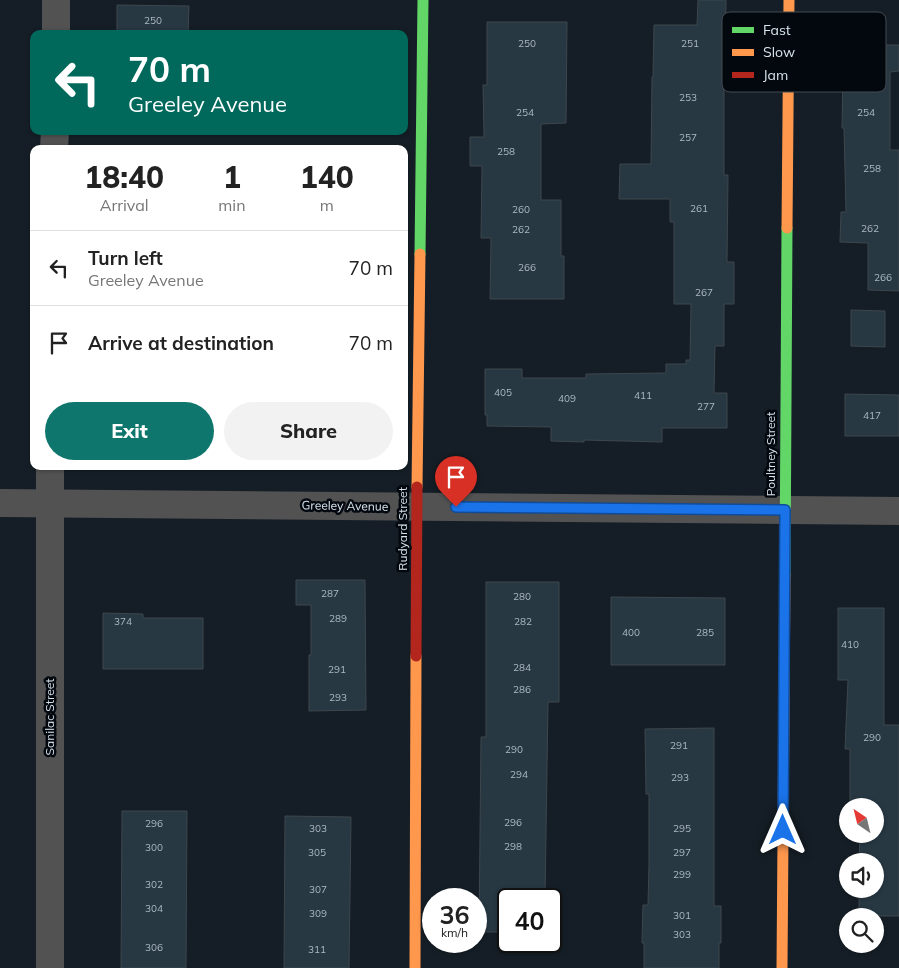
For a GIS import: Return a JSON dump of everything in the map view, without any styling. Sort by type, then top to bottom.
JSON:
[{"type":"street","points":[[56,0],[56,30]]},
{"type":"street","name":"Rudyard Street","points":[[415,968],[417,507],[423,0]]},
{"type":"street","name":"Poultney Street","points":[[782,968],[788,92]]},
{"type":"street","name":"Sanilac Street","points":[[50,470],[50,968]]},
{"type":"street","name":"Greeley Avenue","points":[[0,503],[899,511]]},
{"type":"building","points":[[698,0],[726,0],[726,12],[722,12],[724,175],[728,175],[727,262],[734,262],[734,304],[724,304],[724,346],[715,346],[714,393],[727,393],[727,428],[662,428],[662,442],[584,440],[584,442],[551,441],[551,427],[487,426],[487,415],[485,415],[485,369],[522,369],[522,378],[586,378],[586,374],[666,373],[666,364],[686,364],[686,360],[690,360],[691,304],[674,304],[674,222],[670,222],[670,199],[619,199],[620,164],[651,164],[654,25],[697,25]]},
{"type":"building","points":[[117,5],[189,6],[188,30],[117,30]]},
{"type":"building","points":[[487,22],[567,22],[566,123],[541,124],[541,200],[561,200],[561,256],[564,256],[564,299],[490,299],[491,238],[481,238],[482,166],[470,166],[470,137],[484,137],[483,85],[487,85]]},
{"type":"building","points":[[886,45],[899,45],[899,71],[890,72],[890,150],[899,150],[899,291],[868,290],[868,243],[840,242],[841,212],[846,212],[844,128],[842,128],[843,92],[886,92]]},
{"type":"building","points":[[851,310],[885,311],[885,347],[851,346]]},
{"type":"building","points":[[845,394],[899,395],[899,436],[845,436]]},
{"type":"building","points":[[296,580],[365,580],[366,710],[309,711],[311,605],[296,605]]},
{"type":"building","points":[[486,582],[559,582],[559,702],[548,702],[545,888],[497,888],[497,932],[487,932],[487,888],[479,888],[481,737],[486,737]]},
{"type":"building","points":[[611,597],[725,598],[725,665],[611,665]]},
{"type":"building","points":[[838,608],[884,608],[884,725],[899,725],[899,916],[884,916],[884,908],[859,908],[859,898],[884,898],[884,853],[859,853],[860,843],[884,843],[884,798],[850,798],[850,749],[845,749],[848,680],[838,680]]},
{"type":"building","points":[[103,613],[143,614],[143,618],[203,618],[203,669],[103,669]]},
{"type":"building","points":[[714,728],[714,906],[721,906],[719,968],[644,968],[644,943],[642,943],[643,905],[648,905],[649,863],[649,794],[646,794],[645,729]]},
{"type":"building","points":[[122,811],[187,811],[186,968],[121,968]]},
{"type":"building","points":[[285,816],[351,817],[349,968],[284,968]]},
{"type":"traffic: fast","points":[[420,254],[423,0]]},
{"type":"traffic: fast","points":[[785,575],[787,228]]},
{"type":"traffic: slow","points":[[789,0],[789,12]]},
{"type":"traffic: slow","points":[[787,228],[788,92]]},
{"type":"traffic: slow","points":[[417,487],[420,254]]},
{"type":"traffic: slow","points":[[782,968],[785,575]]},
{"type":"traffic: slow","points":[[415,968],[416,656]]},
{"type":"traffic: jam","points":[[416,656],[417,487]]},
{"type":"route","points":[[456,507],[785,510],[783,830]]}]
